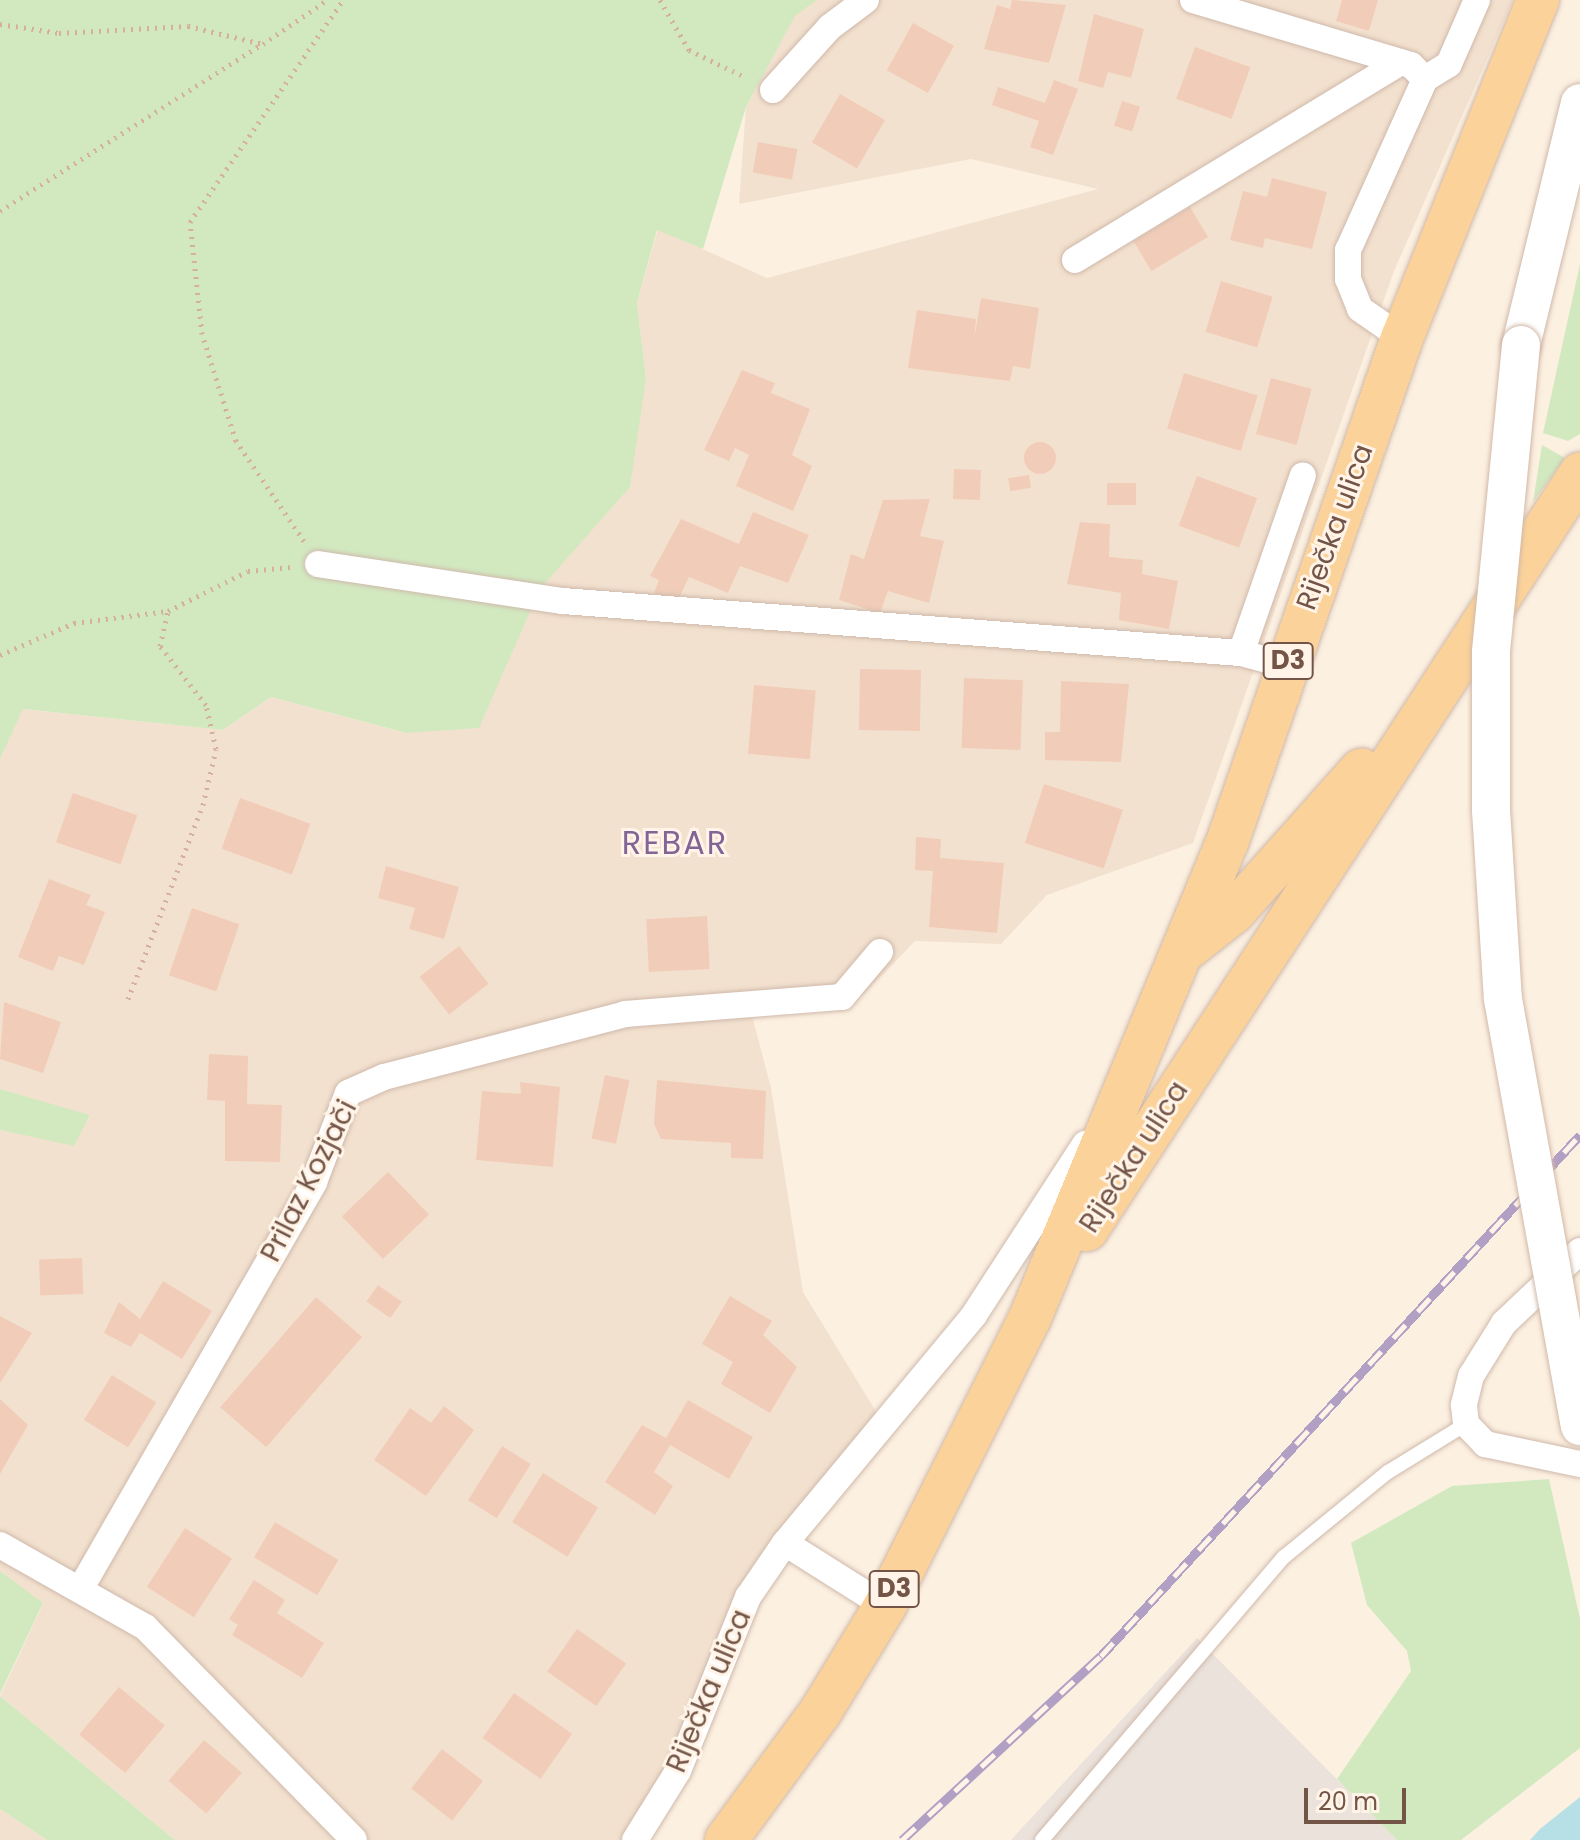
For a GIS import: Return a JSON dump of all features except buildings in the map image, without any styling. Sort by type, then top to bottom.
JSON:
[{"type":"main road","name":"Riječka ulica","points":[[726,1840],[821,1711],[885,1606],[1030,1318],[1184,952],[1402,338],[1538,0]]},
{"type":"main road","name":"Riječka ulica","points":[[1030,1318],[1580,474]]},
{"type":"main road","points":[[1184,952],[1234,912],[1445,678]]},
{"type":"street","points":[[773,90],[830,27],[866,0]]},
{"type":"street","points":[[1193,0],[1401,62],[1425,79]]},
{"type":"street","points":[[1402,338],[1360,309],[1348,279],[1348,250],[1425,79],[1449,64],[1477,0]]},
{"type":"street","points":[[1075,260],[1401,62]]},
{"type":"street","points":[[1580,103],[1521,345],[1491,652],[1491,810],[1503,999],[1580,1426]]},
{"type":"street","points":[[1241,653],[1303,475]]},
{"type":"street","points":[[318,564],[575,602],[1241,653],[1286,665]]},
{"type":"street","name":"Prilaz Kozjači","points":[[81,1588],[314,1182],[348,1093],[384,1077],[625,1014],[842,997],[880,952]]},
{"type":"street","name":"Riječka ulica","points":[[635,1840],[678,1771],[748,1597],[785,1543],[974,1315],[1139,1055]]},
{"type":"street","points":[[1580,1251],[1504,1323],[1471,1376],[1466,1424],[1485,1444],[1520,1457],[1580,1464]]},
{"type":"street","points":[[785,1543],[885,1606]]},
{"type":"street","points":[[0,1545],[81,1588],[145,1627],[232,1707],[354,1840]]},
{"type":"lane","points":[[1042,1840],[1284,1557],[1388,1472],[1466,1424]]},
{"type":"path","points":[[0,211],[327,0]]},
{"type":"path","points":[[0,655],[74,623],[168,611],[248,571],[318,564],[236,441],[202,334],[190,222],[343,0]]},
{"type":"path","points":[[660,0],[689,50],[773,90]]},
{"type":"path","points":[[0,24],[59,33],[188,26],[263,44]]},
{"type":"path","points":[[128,999],[203,805],[216,749],[206,705],[160,646],[168,611]]},
{"type":"shaded area","points":[[817,0],[1513,0],[1394,271],[1193,843],[1047,895],[1001,944],[915,941],[863,995],[749,1004],[771,1088],[803,1292],[886,1428],[772,1564],[693,1768],[644,1840],[175,1840],[0,1696],[43,1604],[0,1571],[0,1130],[73,1145],[90,1116],[0,1089],[0,759],[22,709],[223,730],[271,697],[405,733],[540,589],[646,379],[637,303],[658,229],[767,278],[1098,189],[971,159],[739,204],[746,107],[795,15]]},
{"type":"shaded area","points":[[1197,1638],[1397,1840],[1011,1840]]},
{"type":"shaded area","points":[[0,1809],[47,1840],[0,1840]]},
{"type":"green space","points":[[0,0],[817,0],[795,16],[746,107],[703,249],[657,230],[637,303],[646,379],[630,487],[540,589],[479,728],[406,733],[271,697],[223,730],[23,709],[0,759]]},
{"type":"green space","points":[[1580,264],[1580,434],[1568,441],[1543,433]]},
{"type":"green space","points":[[1542,445],[1565,458],[1533,502]]},
{"type":"green space","points":[[0,1089],[90,1115],[74,1146],[0,1130]]},
{"type":"green space","points":[[1549,1479],[1580,1619],[1580,1748],[1461,1840],[1397,1840],[1337,1779],[1411,1671],[1407,1651],[1367,1605],[1351,1543],[1452,1486]]},
{"type":"green space","points":[[0,1571],[43,1603],[0,1694]]},
{"type":"green space","points":[[0,1696],[175,1840],[47,1840],[0,1809]]},
{"type":"water","points":[[1580,1797],[1580,1840],[1530,1840],[1540,1829]]},
{"type":"railway","points":[[902,1840],[1101,1656],[1580,1135]]},
{"type":"district","name":"REBAR","points":[[675,843]]}]
